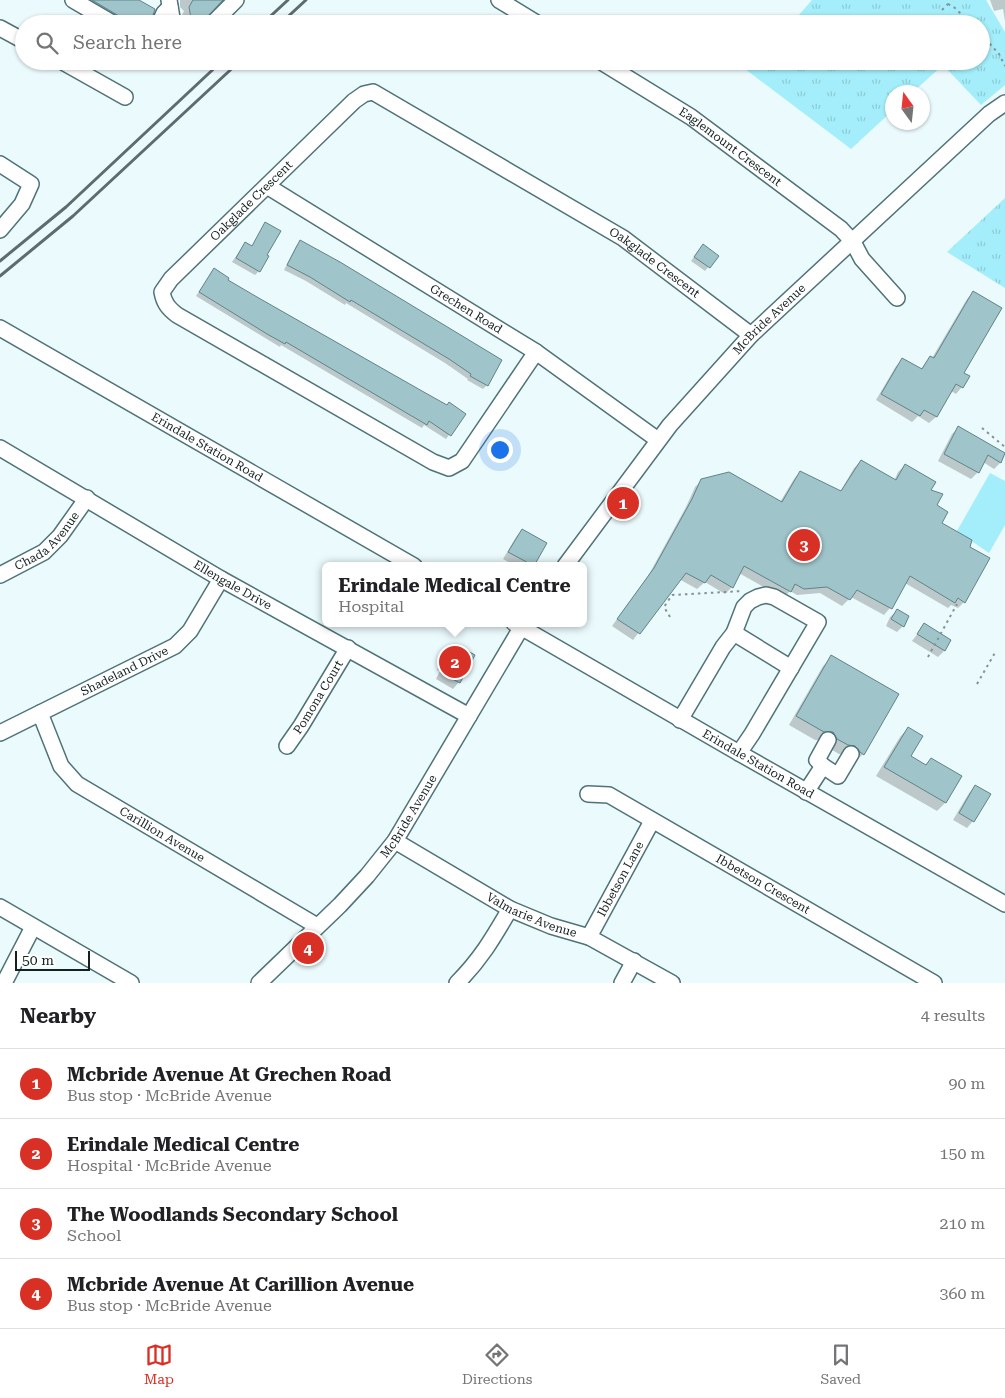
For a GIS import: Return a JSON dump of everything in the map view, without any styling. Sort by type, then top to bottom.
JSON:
[{"type":"street","points":[[73,0],[99,15]]},
{"type":"street","points":[[221,15],[236,0]]},
{"type":"street","points":[[499,0],[523,15]]},
{"type":"street","points":[[163,15],[170,4]]},
{"type":"street","points":[[0,28],[15,36]]},
{"type":"street","points":[[77,70],[125,97]]},
{"type":"street","name":"Eaglemount Crescent","points":[[615,70],[691,117],[841,229],[853,242],[862,259],[897,298]]},
{"type":"street","name":"Oakglade Crescent","points":[[536,352],[462,461],[449,468],[433,462],[176,315],[164,301],[162,292],[171,279],[354,101],[364,94],[373,92],[623,238],[750,335]]},
{"type":"street","name":"McBride Avenue","points":[[568,562],[658,440],[750,335],[853,242],[989,114],[1005,103]]},
{"type":"street","points":[[0,164],[31,184],[22,204],[0,230]]},
{"type":"street","name":"Grechen Road","points":[[267,186],[536,352],[658,440]]},
{"type":"street","name":"Erindale Station Road","points":[[0,328],[407,562]]},
{"type":"street","name":"Ellengale Drive","points":[[0,448],[221,579],[469,716]]},
{"type":"street","name":"Chada Avenue","points":[[0,575],[44,552],[60,536],[87,498]]},
{"type":"street","name":"Shadeland Drive","points":[[0,734],[175,646],[190,631],[221,579]]},
{"type":"street","points":[[680,720],[722,647],[734,633],[744,607],[750,600],[766,596],[774,597],[818,622],[739,753]]},
{"type":"street","name":"McBride Avenue","points":[[259,983],[363,880],[395,842],[519,627]]},
{"type":"street","name":"Erindale Station Road","points":[[523,627],[680,720],[1005,904]]},
{"type":"street","points":[[734,633],[791,668]]},
{"type":"street","name":"Pomona Court","points":[[287,746],[348,648]]},
{"type":"street","name":"Carillion Avenue","points":[[40,713],[61,766],[78,784],[317,926]]},
{"type":"street","points":[[828,740],[818,760],[823,766],[838,776],[851,754]]},
{"type":"street","points":[[806,792],[823,766]]},
{"type":"street","name":"Ibbetson Crescent","points":[[588,794],[609,796],[934,983]]},
{"type":"street","name":"Ibbetson Lane","points":[[589,937],[652,821]]},
{"type":"street","name":"Valmarie Avenue","points":[[395,842],[510,909],[551,926],[589,937],[672,983]]},
{"type":"street","points":[[0,907],[131,983]]},
{"type":"street","points":[[457,983],[475,965],[486,950],[510,909]]},
{"type":"street","points":[[4,983],[33,927]]},
{"type":"street","points":[[622,983],[634,961]]},
{"type":"path","points":[[947,0],[948,4],[962,15]]},
{"type":"path","points":[[942,10],[948,4]]},
{"type":"path","points":[[990,44],[999,54],[1005,66]]},
{"type":"path","points":[[982,428],[1005,448]]},
{"type":"path","points":[[670,617],[664,607],[672,594],[748,591]]},
{"type":"path","points":[[928,657],[957,604]]},
{"type":"path","points":[[977,684],[996,651]]},
{"type":"green space","points":[[812,0],[986,0],[1005,32],[1005,85],[981,105],[948,70],[990,70],[990,15],[799,15]]},
{"type":"green space","points":[[746,70],[937,70],[921,85],[885,85],[885,117],[851,149]]},
{"type":"green space","points":[[1005,198],[1005,288],[947,252]]},
{"type":"green space","points":[[990,473],[1005,481],[1005,525],[989,553],[957,531]]},
{"type":"building","points":[[92,0],[139,0],[155,9],[153,15],[117,15]]},
{"type":"building","points":[[193,0],[223,0],[209,15],[190,15],[189,7]]},
{"type":"building","points":[[265,222],[281,231],[267,255],[269,256],[260,272],[236,258],[245,242],[252,246]]},
{"type":"building","points":[[300,240],[340,262],[502,360],[488,386],[470,376],[471,374],[449,359],[351,300],[350,302],[287,265]]},
{"type":"building","points":[[703,244],[719,256],[710,268],[694,257]]},
{"type":"building","points":[[214,268],[229,278],[228,280],[257,297],[447,405],[449,402],[466,414],[451,436],[429,421],[427,425],[286,342],[285,344],[267,334],[199,292]]},
{"type":"building","points":[[973,291],[1002,308],[964,373],[970,376],[963,388],[956,384],[937,417],[924,410],[920,416],[881,394],[902,358],[922,369],[930,356],[934,358]]},
{"type":"building","points":[[958,426],[1005,453],[1001,463],[988,455],[979,473],[944,454]]},
{"type":"building","points":[[861,460],[896,480],[905,464],[936,482],[931,490],[943,494],[937,505],[948,512],[942,523],[972,540],[970,547],[990,558],[965,603],[958,598],[955,603],[910,576],[892,609],[857,590],[850,600],[827,587],[804,589],[795,584],[791,592],[744,566],[733,588],[711,575],[705,583],[686,573],[640,634],[617,619],[654,568],[701,479],[729,472],[782,502],[800,471],[841,491]]},
{"type":"building","points":[[522,529],[547,543],[536,562],[527,562],[508,552]]},
{"type":"building","points":[[897,609],[909,616],[904,627],[891,619]]},
{"type":"building","points":[[924,623],[951,640],[945,651],[917,634]]},
{"type":"building","points":[[457,645],[475,655],[460,683],[441,673],[445,665],[442,663],[448,652],[452,654]]},
{"type":"building","points":[[831,655],[899,694],[864,755],[855,746],[848,745],[837,739],[833,732],[824,732],[796,716]]},
{"type":"building","points":[[908,727],[923,736],[911,756],[926,765],[931,758],[962,776],[946,803],[884,767]]},
{"type":"building","points":[[975,785],[991,794],[974,822],[959,813]]},
{"type":"railway","points":[[272,15],[288,0]]},
{"type":"railway","points":[[290,15],[306,0]]},
{"type":"railway","points":[[0,261],[66,207],[212,70]]},
{"type":"railway","points":[[0,276],[73,216],[230,70]]},
{"type":"place","name":"Mcbride Avenue At Grechen Road","points":[[623,503]]},
{"type":"place","name":"The Woodlands Secondary School","points":[[804,545]]},
{"type":"place","name":"Erindale Medical Centre","points":[[455,662]]},
{"type":"place","name":"Mcbride Avenue At Carillion Avenue","points":[[308,948]]}]
